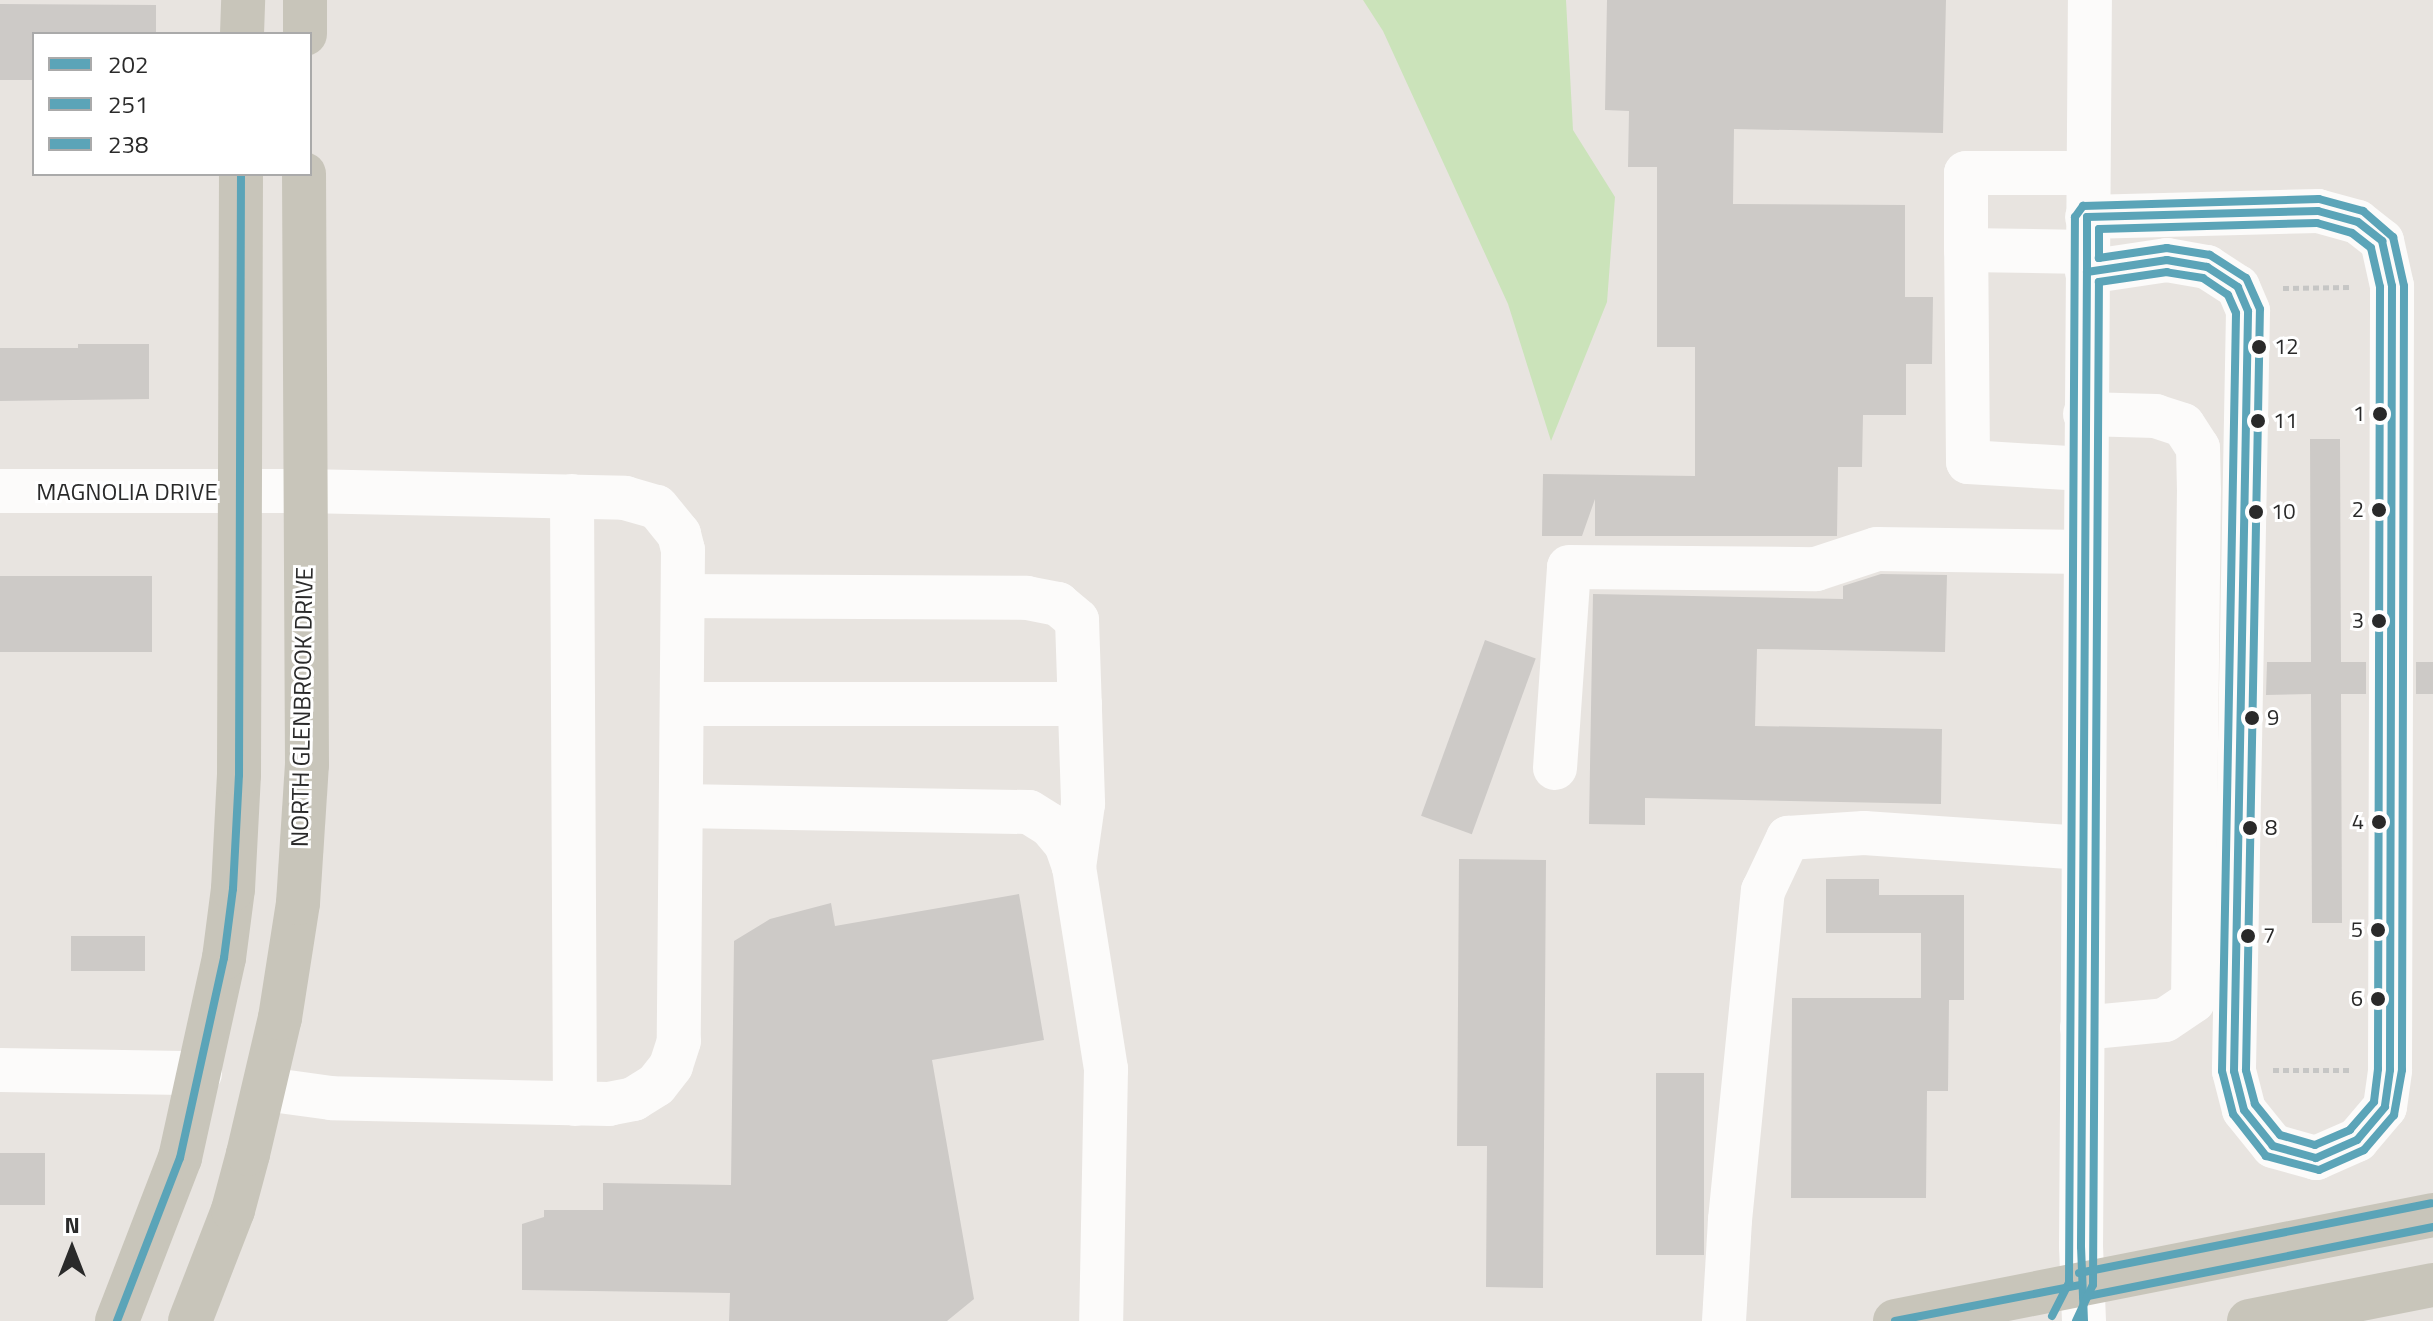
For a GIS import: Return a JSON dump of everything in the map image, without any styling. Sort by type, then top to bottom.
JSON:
[{"type":"main road","points":[[242,32],[243,0]]},
{"type":"main road","points":[[305,0],[305,32]]},
{"type":"main road","points":[[117,1321],[171,1184],[200,1073],[224,958],[233,889],[239,775],[241,176]]},
{"type":"main road","name":"NORTH GLENBROOK DRIVE","points":[[190,1321],[233,1210],[265,1089],[292,950],[307,765],[303,491],[304,176]]},
{"type":"main road","points":[[1895,1321],[2076,1309],[2433,1215]]},
{"type":"main road","points":[[2287,1318],[2433,1285]]},
{"type":"street","points":[[2076,1309],[2082,1028],[2090,0]]},
{"type":"street","points":[[2085,469],[1968,462],[1966,173],[2088,173]]},
{"type":"street","points":[[1966,250],[2087,247],[2275,212],[2318,211],[2358,222],[2382,241],[2392,286],[2390,1070],[2385,1107],[2357,1140],[2316,1158],[2273,1146],[2244,1110],[2234,1071],[2248,311],[2256,287]]},
{"type":"street","points":[[2256,287],[2235,261],[2243,236],[2251,226],[2275,212]]},
{"type":"street","points":[[2087,247],[2207,267],[2256,287]]},
{"type":"street","points":[[2082,1028],[2165,1020],[2193,1001],[2199,491],[2198,448],[2183,425],[2156,416],[2085,414]]},
{"type":"street","name":"MAGNOLIA DRIVE","points":[[0,491],[303,491],[641,500],[664,513],[679,534],[683,550],[679,1041],[671,1066],[656,1085],[634,1099],[609,1104],[331,1098],[265,1089]]},
{"type":"street","points":[[572,496],[575,1104]]},
{"type":"street","points":[[1555,768],[1569,567],[1816,569],[1877,549],[2084,552]]},
{"type":"street","points":[[683,596],[1027,598],[1058,604],[1077,620],[1083,804],[1074,867]]},
{"type":"street","points":[[682,704],[1080,704]]},
{"type":"street","points":[[681,806],[1029,812],[1050,825],[1066,844],[1074,867],[1106,1069],[1101,1321]]},
{"type":"street","points":[[1724,1321],[1730,1220],[1763,891],[1788,838],[1864,833],[2083,848]]},
{"type":"street","points":[[0,1070],[200,1073]]},
{"type":"path","points":[[2256,287],[2360,287]]},
{"type":"path","points":[[2268,1070],[2357,1070]]},
{"type":"green space","points":[[1363,0],[1566,0],[1573,130],[1615,197],[1607,302],[1551,441],[1508,304],[1383,31]]},
{"type":"building","points":[[1607,0],[1946,0],[1943,133],[1734,129],[1733,204],[1905,205],[1905,297],[1933,297],[1932,364],[1906,364],[1906,415],[1863,415],[1862,467],[1838,467],[1837,536],[1595,536],[1595,499],[1582,536],[1542,536],[1543,474],[1695,476],[1695,347],[1657,347],[1657,167],[1628,167],[1629,111],[1605,110]]},
{"type":"building","points":[[0,4],[156,5],[156,32],[32,32],[32,80],[0,80]]},
{"type":"building","points":[[78,344],[149,344],[149,399],[0,401],[0,348],[78,348]]},
{"type":"building","points":[[2310,439],[2340,439],[2341,662],[2366,662],[2366,694],[2341,694],[2342,923],[2312,923],[2311,694],[2266,695],[2267,662],[2311,662]]},
{"type":"building","points":[[1881,574],[1947,575],[1945,652],[1757,649],[1755,726],[1942,729],[1941,804],[1645,798],[1645,825],[1589,824],[1593,594],[1843,599],[1843,586]]},
{"type":"building","points":[[0,576],[152,576],[152,652],[0,652]]},
{"type":"building","points":[[1485,640],[1536,658],[1472,834],[1421,816]]},
{"type":"building","points":[[2416,662],[2433,662],[2433,694],[2416,694]]},
{"type":"building","points":[[1459,859],[1546,860],[1543,1288],[1486,1287],[1487,1146],[1457,1146]]},
{"type":"building","points":[[1826,879],[1879,879],[1879,895],[1964,895],[1964,1000],[1949,1000],[1948,1091],[1927,1091],[1926,1198],[1791,1198],[1792,998],[1921,998],[1921,933],[1826,933]]},
{"type":"building","points":[[1019,894],[1044,1040],[932,1060],[974,1299],[947,1321],[729,1321],[730,1293],[522,1290],[522,1224],[544,1217],[544,1210],[603,1210],[603,1183],[731,1185],[734,941],[770,919],[831,903],[835,926]]},
{"type":"building","points":[[71,936],[145,936],[145,971],[71,971]]},
{"type":"building","points":[[1656,1073],[1704,1073],[1704,1255],[1656,1255]]},
{"type":"building","points":[[0,1153],[45,1153],[45,1205],[0,1205]]},
{"type":"transit line","name":"202","points":[[117,1321],[180,1158],[224,958],[233,889],[239,775],[241,176]]},
{"type":"transit line","name":"238","points":[[2052,1316],[2069,1282],[2075,217],[2083,206],[2319,199],[2363,211],[2393,237],[2404,286],[2402,1070],[2394,1115],[2364,1150],[2319,1170],[2266,1156],[2233,1114],[2222,1071],[2236,313],[2228,295],[2203,278],[2167,272],[2099,282]]},
{"type":"transit line","name":"202","points":[[2318,211],[2358,222],[2382,241],[2392,286],[2390,1070],[2385,1107],[2357,1140],[2316,1158],[2273,1146],[2244,1110],[2234,1071],[2248,311],[2238,287],[2207,267],[2167,260],[2087,272],[2087,217],[2318,211]]},
{"type":"transit line","name":"251","points":[[2317,223],[2352,233],[2371,248],[2380,287],[2378,1069],[2374,1102],[2350,1130],[2315,1145],[2280,1135],[2255,1104],[2246,1070],[2260,309],[2246,278],[2210,255],[2167,248],[2099,258],[2099,229],[2317,223]]},
{"type":"transit line","name":"202","points":[[2084,1321],[2081,1247],[2087,272]]},
{"type":"transit line","name":"251","points":[[2076,1321],[2093,1285],[2099,282]]},
{"type":"transit line","name":"238","points":[[2079,1273],[2431,1203]]},
{"type":"transit line","name":"251","points":[[2083,1297],[2433,1227]]},
{"type":"transit line","name":"202","points":[[1895,1321],[2081,1285]]},
{"type":"place","name":"12","points":[[2259,347]]},
{"type":"place","name":"1","points":[[2380,414]]},
{"type":"place","name":"11","points":[[2258,421]]},
{"type":"place","name":"2","points":[[2379,510]]},
{"type":"place","name":"10","points":[[2256,512]]},
{"type":"place","name":"3","points":[[2379,621]]},
{"type":"place","name":"9","points":[[2252,718]]},
{"type":"place","name":"4","points":[[2379,822]]},
{"type":"place","name":"8","points":[[2250,828]]},
{"type":"place","name":"5","points":[[2378,930]]},
{"type":"place","name":"7","points":[[2248,936]]},
{"type":"place","name":"6","points":[[2378,999]]}]
